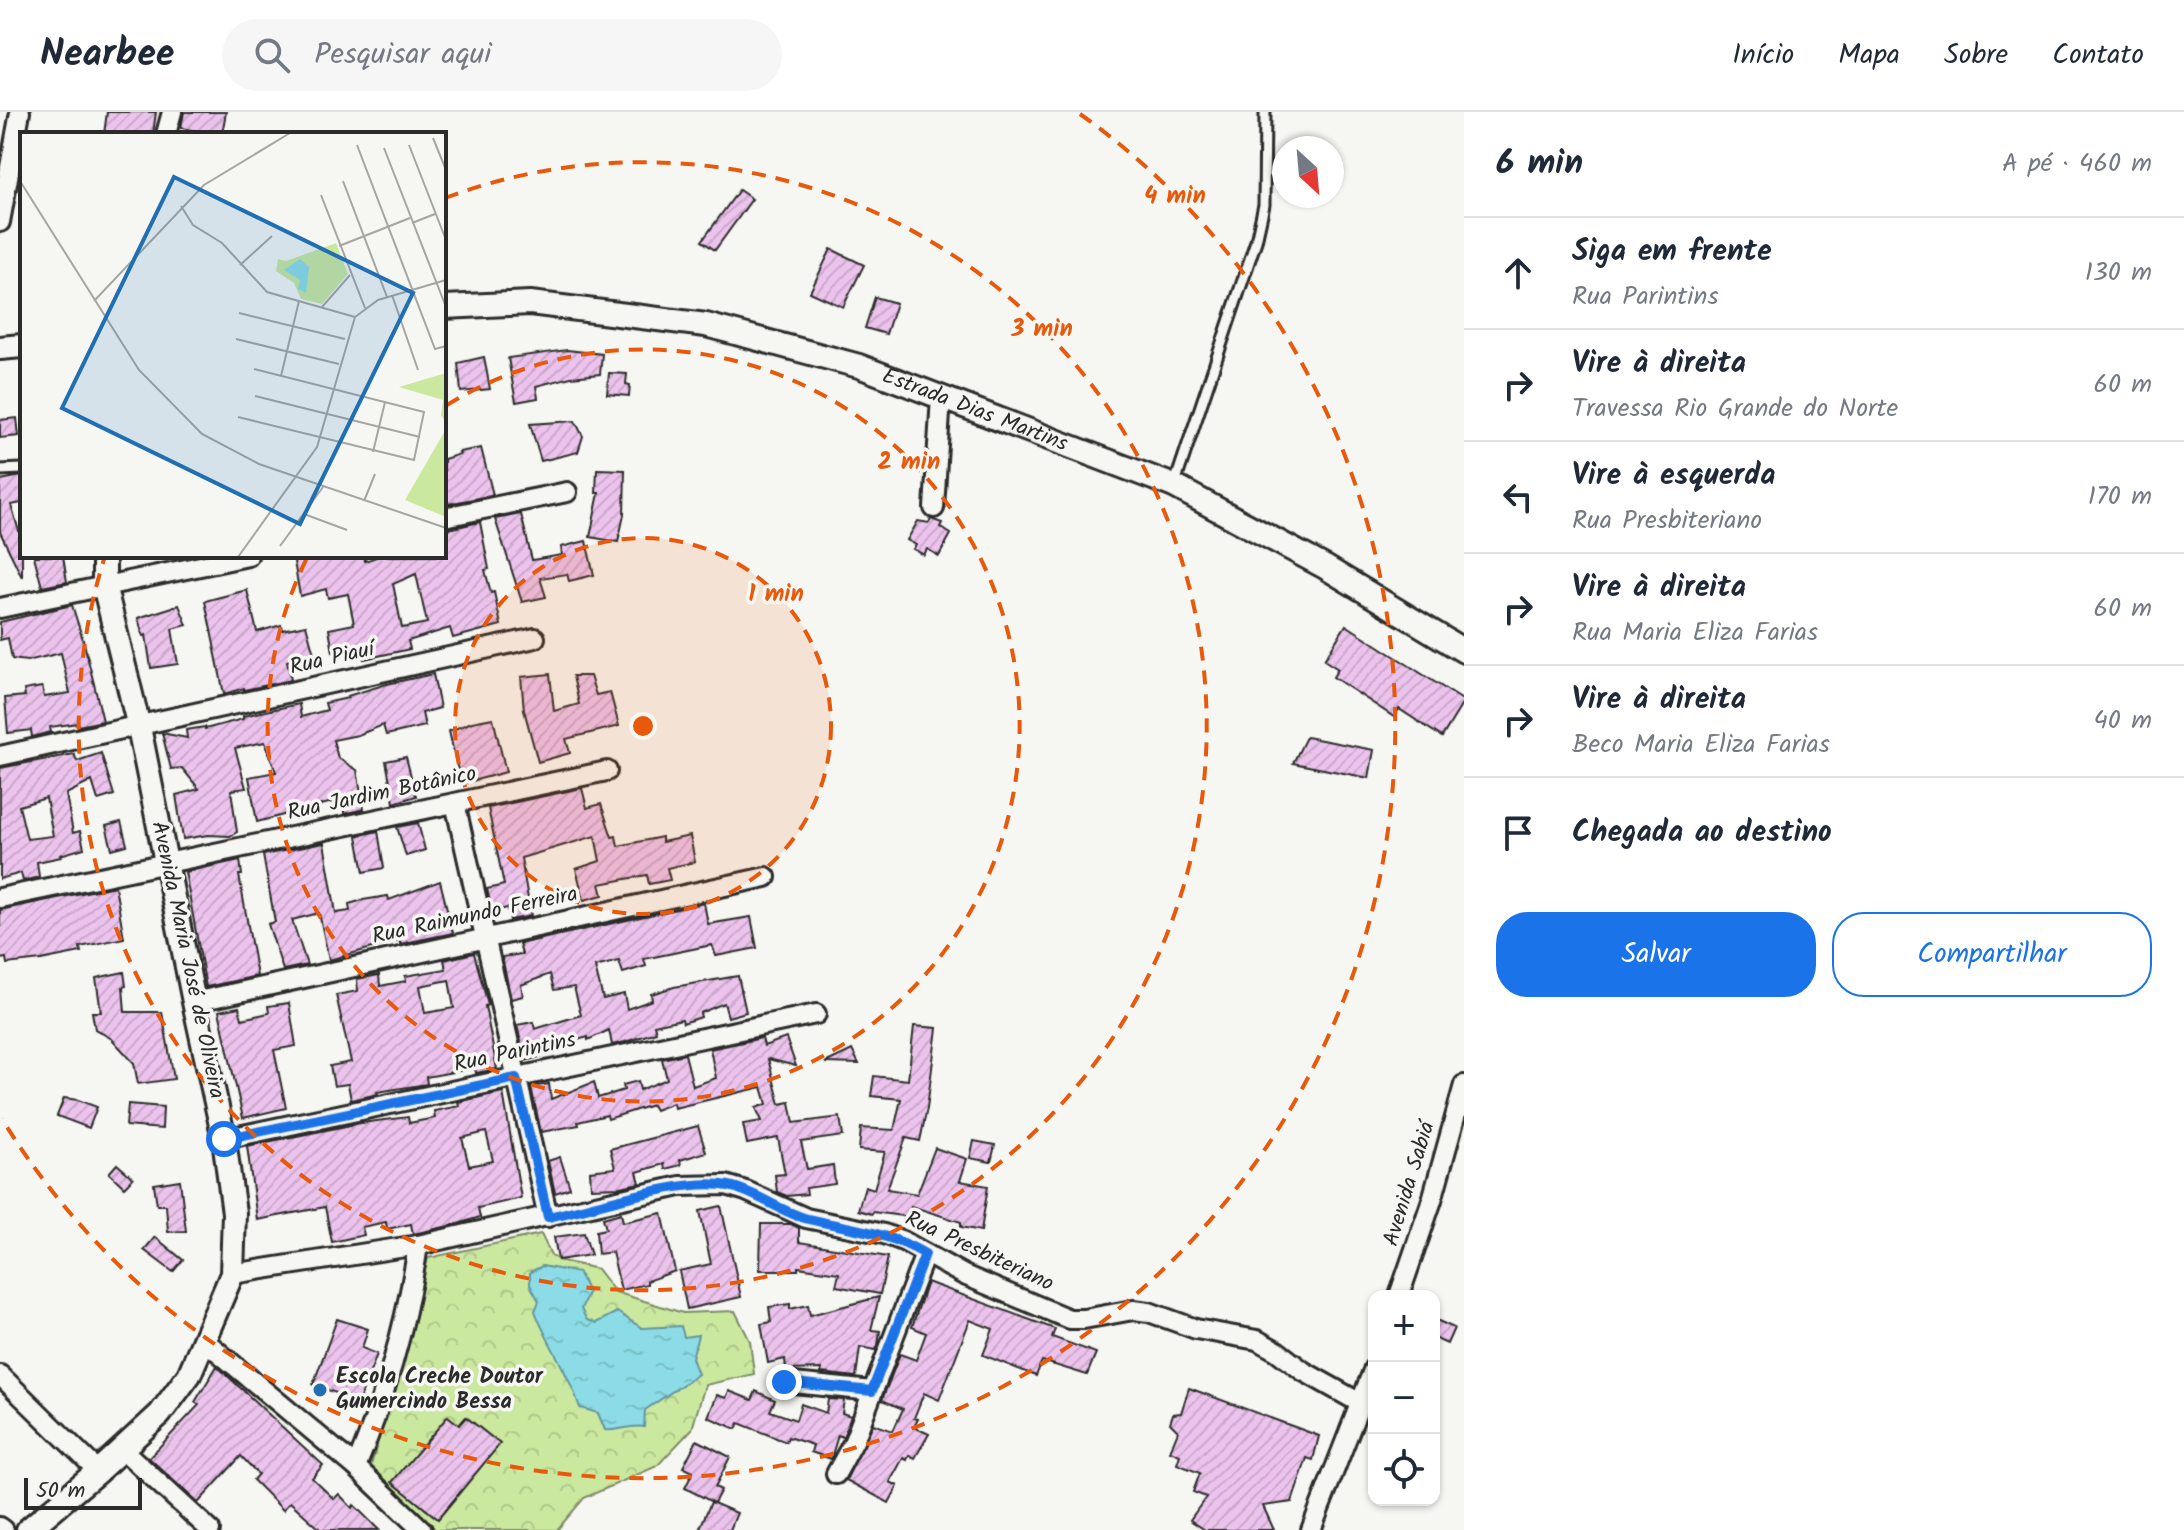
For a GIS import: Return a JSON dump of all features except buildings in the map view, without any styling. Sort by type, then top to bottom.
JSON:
[{"type":"street","points":[[0,222],[4,175],[20,112]]},
{"type":"street","points":[[167,132],[172,112]]},
{"type":"street","name":"Estrada Dias Martins","points":[[446,307],[530,303],[706,325],[859,366],[1174,486],[1325,567],[1464,651]]},
{"type":"street","points":[[0,348],[20,346]]},
{"type":"street","points":[[934,508],[941,397]]},
{"type":"street","points":[[446,517],[567,492]]},
{"type":"street","name":"Avenida Maria José de Oliveira","points":[[28,1530],[160,1414],[189,1375],[232,1274],[234,1213],[224,1139],[139,727],[104,585],[104,558]]},
{"type":"street","points":[[0,608],[238,558]]},
{"type":"street","name":"Rua Piauí","points":[[0,756],[535,638]]},
{"type":"street","name":"Rua Jardim Botânico","points":[[0,898],[607,771]]},
{"type":"street","points":[[455,803],[548,1217]]},
{"type":"street","name":"Rua Raimundo Ferreira","points":[[194,1002],[766,877]]},
{"type":"street","name":"Rua Parintins","points":[[224,1139],[816,1014]]},
{"type":"street","name":"Avenida Sabiá","points":[[1401,1290],[1432,1200],[1464,1085]]},
{"type":"street","name":"Rua Presbiteriano","points":[[232,1274],[418,1245],[680,1186],[726,1185],[806,1218],[884,1234],[964,1275],[1069,1319],[1133,1310],[1149,1312],[1196,1329],[1257,1340],[1303,1371],[1362,1404]]},
{"type":"street","points":[[356,1467],[379,1413],[410,1300],[418,1245]]},
{"type":"street","points":[[836,1474],[854,1441],[925,1254]]},
{"type":"street","points":[[205,1341],[356,1467],[422,1530]]},
{"type":"street","points":[[0,1375],[98,1471]]},
{"type":"street","points":[[784,1382],[872,1391]]},
{"type":"street","points":[[1311,1530],[1368,1386]]},
{"type":"street","points":[[122,1449],[210,1530]]},
{"type":"lane","points":[[1174,486],[1256,241],[1264,205],[1265,112]]},
{"type":"lane","points":[[0,470],[20,469]]},
{"type":"green space","points":[[541,1234],[551,1255],[558,1260],[597,1269],[615,1292],[683,1313],[735,1311],[750,1341],[754,1374],[705,1385],[692,1429],[657,1466],[584,1498],[557,1530],[436,1530],[370,1469],[428,1258]]},
{"type":"water","points":[[542,1266],[579,1273],[588,1293],[581,1309],[587,1320],[596,1323],[617,1312],[642,1328],[681,1326],[684,1337],[698,1335],[692,1358],[698,1374],[645,1410],[644,1427],[605,1430],[598,1413],[580,1408],[535,1311],[539,1301],[530,1285],[530,1272]]},
{"type":"place","name":"Escola Creche Doutor Gumercindo Bessa","points":[[320,1390]]},
{"type":"route","points":[[224,1139],[516,1078],[548,1217],[680,1186],[726,1185],[806,1218],[884,1234],[925,1254],[872,1391],[784,1382]]}]
